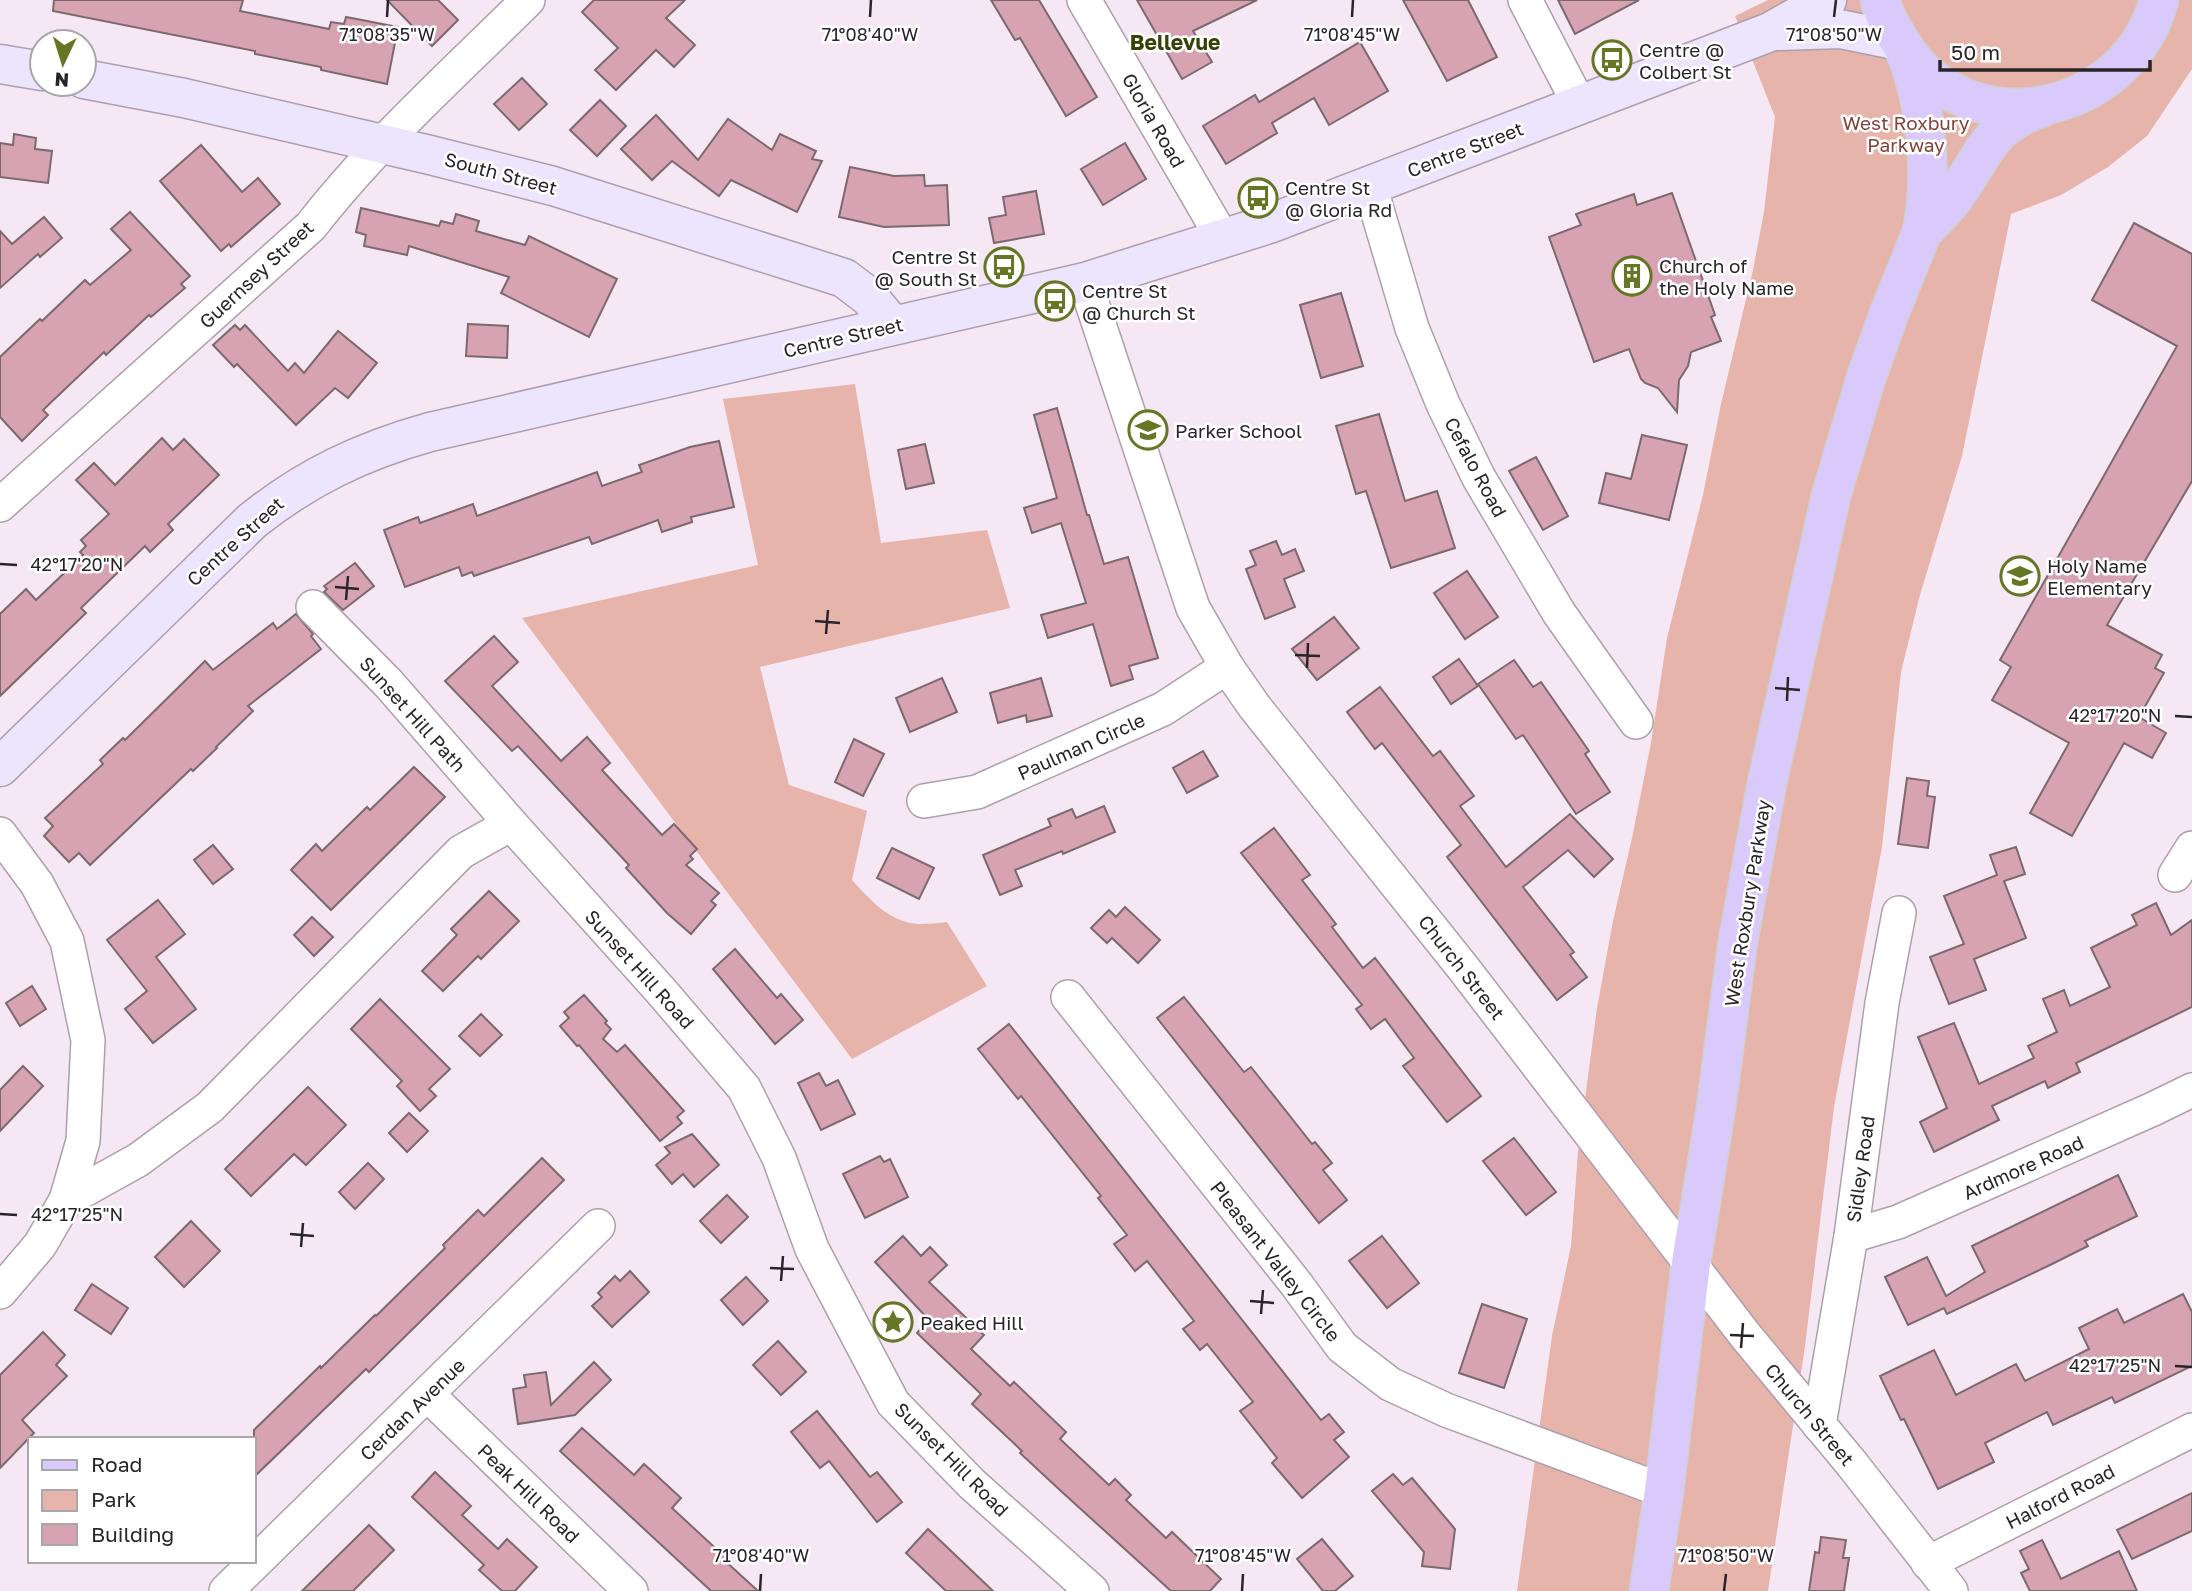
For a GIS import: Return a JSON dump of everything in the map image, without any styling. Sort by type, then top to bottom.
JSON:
[{"type":"main road","name":"Centre Street","points":[[0,767],[252,521],[291,491],[367,452],[430,432],[1085,282],[1223,239],[1370,186],[1770,32],[1827,0]]},
{"type":"main road","points":[[1880,0],[1889,25],[1902,46],[1928,76],[1965,97],[2006,108],[2049,106]]},
{"type":"main road","name":"West Roxbury Parkway","points":[[1922,233],[1951,200],[1994,135],[2017,118],[2091,89],[2110,77],[2126,62],[2146,34],[2160,1]]},
{"type":"main road","name":"Centre Street","points":[[1770,32],[1840,29],[1886,37],[1902,46]]},
{"type":"main road","name":"West Roxbury Parkway","points":[[1649,1591],[1664,1491],[1691,1263],[1754,850],[1823,527],[1866,378],[1922,233],[1927,189],[1924,129],[1915,78],[1902,46]]},
{"type":"main road","points":[[0,64],[28,69]]},
{"type":"main road","name":"South Street","points":[[98,82],[184,98],[553,186],[844,278],[869,297],[892,325]]},
{"type":"street","name":"Guernsey Street","points":[[0,505],[311,226],[340,188],[381,145],[528,0]]},
{"type":"street","name":"Gloria Road","points":[[1084,0],[1223,239]]},
{"type":"street","points":[[1525,0],[1579,104]]},
{"type":"street","name":"Cefalo Road","points":[[1370,186],[1412,328],[1443,404],[1479,478],[1559,613],[1636,722]]},
{"type":"street","name":"Church Street","points":[[1085,282],[1193,608],[1227,667],[1254,706],[1464,969],[1745,1335],[1852,1464],[1951,1591]]},
{"type":"street","name":"Sunset Hill Path","points":[[313,607],[389,684],[511,824]]},
{"type":"street","name":"Paulman Circle","points":[[924,801],[977,792],[1164,709],[1227,667]]},
{"type":"street","points":[[66,1200],[138,1160],[210,1107],[461,852],[511,824]]},
{"type":"street","name":"Sunset Hill Road","points":[[511,824],[744,1088],[779,1158],[812,1249],[893,1403],[972,1484],[1092,1591]]},
{"type":"street","points":[[0,834],[37,884],[67,941],[88,1040],[83,1140],[66,1200],[40,1245],[0,1293]]},
{"type":"street","name":"Sidley Road","points":[[1819,1425],[1850,1236],[1882,1003],[1899,914]]},
{"type":"street","name":"Pleasant Valley Circle","points":[[1068,997],[1297,1285],[1342,1346],[1390,1384],[1446,1410],[1664,1491]]},
{"type":"street","name":"Ardmore Road","points":[[1850,1236],[1898,1222],[2153,1110],[2192,1090]]},
{"type":"street","name":"Cerdan Avenue","points":[[256,1562],[598,1226]]},
{"type":"street","name":"Peak Hill Road","points":[[427,1394],[631,1591]]},
{"type":"street","name":"Halford Road","points":[[1928,1563],[2192,1430]]},
{"type":"street","name":"Cerdan Avenue","points":[[226,1591],[255,1563]]},
{"type":"green space","name":"West Roxbury Parkway","points":[[1768,0],[2192,0],[2192,69],[2147,136],[2108,167],[2061,195],[2011,214],[1962,456],[1920,595],[1901,672],[1882,847],[1834,1107],[1805,1346],[1768,1591],[1517,1591],[1552,1336],[1571,1246],[1578,1152],[1597,1008],[1651,743],[1667,638],[1703,495],[1764,212],[1775,117],[1735,16]]},
{"type":"green space","points":[[855,384],[881,543],[987,530],[1010,608],[760,667],[789,785],[867,811],[852,880],[874,902],[899,920],[919,924],[947,922],[987,986],[852,1059],[522,618],[758,565],[723,399]]},
{"type":"building","points":[[54,0],[243,0],[240,11],[329,29],[331,22],[344,24],[346,17],[398,27],[387,84],[255,54],[255,51],[53,11]]},
{"type":"building","points":[[387,0],[438,0],[458,20],[432,46]]},
{"type":"building","points":[[594,0],[685,0],[666,18],[695,45],[674,67],[656,50],[616,90],[595,70],[618,48],[582,12]]},
{"type":"building","points":[[991,0],[1039,0],[1097,97],[1066,116],[1020,38],[1015,40]]},
{"type":"building","points":[[1137,0],[1257,0],[1193,31],[1212,62],[1182,79]]},
{"type":"building","points":[[1403,0],[1468,0],[1497,57],[1447,81]]},
{"type":"building","points":[[1558,0],[1639,0],[1575,34]]},
{"type":"building","points":[[1360,42],[1388,91],[1329,125],[1314,98],[1272,123],[1277,133],[1226,164],[1203,126],[1255,95],[1259,102]]},
{"type":"building","points":[[522,78],[547,104],[519,130],[494,104]]},
{"type":"building","points":[[600,100],[626,126],[597,156],[570,130]]},
{"type":"building","points":[[656,115],[698,160],[728,119],[772,150],[780,134],[816,151],[812,159],[822,161],[797,212],[731,180],[719,196],[672,161],[652,180],[621,149]]},
{"type":"building","points":[[14,134],[36,138],[35,149],[52,151],[48,183],[0,177],[0,143],[13,145]]},
{"type":"building","points":[[1125,143],[1146,179],[1103,205],[1081,169]]},
{"type":"building","points":[[201,145],[242,192],[258,178],[280,204],[231,247],[229,244],[221,251],[160,181]]},
{"type":"building","points":[[850,167],[894,176],[924,175],[925,186],[947,185],[949,225],[884,227],[839,217]]},
{"type":"building","points":[[1036,191],[1044,234],[994,243],[989,218],[1006,215],[1003,197]]},
{"type":"building","name":"Church of the Holy Name","points":[[1672,193],[1715,315],[1711,317],[1721,341],[1691,352],[1688,366],[1679,380],[1677,412],[1658,388],[1641,379],[1629,349],[1594,362],[1549,237],[1581,225],[1576,214],[1634,194],[1637,205]]},
{"type":"building","points":[[361,208],[439,226],[441,221],[453,224],[456,214],[479,221],[476,231],[525,245],[529,236],[617,279],[589,337],[501,293],[509,277],[409,246],[407,255],[364,246],[366,235],[356,232]]},
{"type":"building","points":[[130,212],[190,276],[181,284],[185,288],[151,317],[149,315],[106,355],[104,352],[43,410],[48,415],[22,441],[0,417],[0,357],[85,280],[90,285],[131,250],[111,229]]},
{"type":"building","points":[[44,217],[62,238],[40,257],[38,254],[0,288],[0,231],[12,244]]},
{"type":"building","points":[[2134,223],[2192,254],[2192,481],[2107,625],[2162,655],[2155,668],[2164,673],[2139,717],[2166,733],[2152,758],[2124,743],[2072,836],[2030,813],[2069,743],[1992,700],[2011,667],[2000,660],[2177,346],[2092,300]]},
{"type":"building","points":[[1341,293],[1363,366],[1321,378],[1300,305]]},
{"type":"building","points":[[468,324],[508,326],[507,358],[466,356]]},
{"type":"building","points":[[235,325],[240,330],[245,325],[288,371],[295,363],[304,373],[338,331],[377,363],[348,398],[335,388],[296,425],[237,364],[234,367],[213,345]]},
{"type":"building","points":[[1057,408],[1087,515],[1104,564],[1128,557],[1158,658],[1129,666],[1133,679],[1111,686],[1093,624],[1048,638],[1041,615],[1086,603],[1061,523],[1032,533],[1024,508],[1057,498],[1034,415]]},
{"type":"building","points":[[1379,414],[1405,501],[1437,491],[1455,548],[1391,568],[1366,491],[1356,494],[1336,426]]},
{"type":"building","points":[[1642,435],[1687,445],[1669,520],[1599,503],[1606,473],[1631,479]]},
{"type":"building","points":[[162,438],[173,450],[184,439],[219,475],[168,524],[173,530],[150,552],[145,546],[81,608],[86,613],[0,696],[0,614],[26,589],[36,600],[83,555],[80,552],[86,546],[81,540],[109,514],[76,480],[94,463],[115,485]]},
{"type":"building","points":[[719,441],[734,507],[691,517],[692,522],[662,532],[658,520],[592,544],[589,537],[474,576],[472,572],[462,576],[459,567],[405,587],[384,530],[418,517],[420,523],[473,504],[477,516],[597,472],[602,486],[642,472],[639,465],[690,447]]},
{"type":"building","points":[[925,444],[934,483],[906,489],[898,450]]},
{"type":"building","points":[[1536,457],[1568,516],[1543,530],[1509,471]]},
{"type":"building","points":[[1276,541],[1282,555],[1295,549],[1304,571],[1284,579],[1295,607],[1265,619],[1246,569],[1256,565],[1250,551]]},
{"type":"building","points":[[355,563],[374,586],[343,610],[324,592],[327,589],[324,586]]},
{"type":"building","points":[[1467,571],[1498,617],[1465,639],[1434,593]]},
{"type":"building","points":[[296,614],[313,634],[311,636],[321,649],[248,706],[253,711],[217,748],[193,771],[191,769],[90,865],[79,853],[69,862],[44,836],[53,826],[45,818],[103,764],[100,760],[123,738],[125,740],[205,661],[213,670],[273,623],[277,629]]},
{"type":"building","points":[[1334,617],[1359,648],[1317,680],[1292,649]]},
{"type":"building","points":[[494,636],[518,662],[492,686],[561,761],[587,737],[610,763],[602,770],[662,835],[674,824],[697,849],[690,856],[693,859],[686,865],[719,893],[711,901],[716,905],[691,934],[667,913],[626,868],[629,865],[518,746],[512,751],[445,681]]},
{"type":"building","points":[[1459,659],[1478,686],[1451,704],[1433,677]]},
{"type":"building","points":[[1514,660],[1533,687],[1541,682],[1589,751],[1585,754],[1610,792],[1576,814],[1523,735],[1516,739],[1478,684]]},
{"type":"building","points":[[942,678],[957,712],[910,732],[896,698]]},
{"type":"building","points":[[1041,678],[1052,716],[1027,722],[1026,715],[998,723],[990,693]]},
{"type":"building","points":[[1380,687],[1433,756],[1440,751],[1474,796],[1460,806],[1506,867],[1570,814],[1613,859],[1594,877],[1568,850],[1523,887],[1574,952],[1570,955],[1587,977],[1557,1000],[1447,857],[1461,845],[1382,743],[1375,749],[1347,712]]},
{"type":"building","points":[[854,739],[884,754],[863,796],[835,782]]},
{"type":"building","points":[[1203,751],[1218,776],[1187,793],[1173,768]]},
{"type":"building","points":[[414,767],[445,797],[331,910],[291,870],[316,844],[322,851],[367,807],[370,810]]},
{"type":"building","points":[[1907,778],[1929,781],[1927,796],[1935,797],[1928,848],[1898,844]]},
{"type":"building","points":[[1104,806],[1115,832],[1015,870],[1022,886],[1000,895],[983,855],[1051,826],[1048,819],[1072,809],[1076,818]]},
{"type":"building","points":[[1274,828],[1310,875],[1302,880],[1336,924],[1332,927],[1363,968],[1375,958],[1481,1096],[1447,1122],[1403,1066],[1414,1058],[1385,1019],[1371,1029],[1356,1009],[1362,1005],[1241,853]]},
{"type":"building","points":[[213,845],[233,869],[213,884],[194,860]]},
{"type":"building","points":[[2016,847],[2025,874],[2004,881],[2026,938],[1974,959],[1986,990],[1949,1004],[1930,957],[1964,944],[1944,896],[1997,875],[1990,855]]},
{"type":"building","points":[[892,848],[934,868],[919,899],[877,878]]},
{"type":"building","points":[[489,891],[519,921],[481,959],[478,956],[443,991],[422,971],[457,935],[451,929]]},
{"type":"building","points":[[158,900],[185,934],[156,957],[196,1009],[153,1043],[125,1009],[147,991],[107,940]]},
{"type":"building","points":[[2156,903],[2171,935],[2192,920],[2192,1007],[2076,1063],[2080,1072],[2048,1088],[2045,1081],[1992,1106],[1999,1120],[1934,1152],[1920,1122],[1947,1108],[1918,1037],[1954,1023],[1979,1084],[2034,1058],[2028,1046],[2057,1032],[2043,999],[2064,990],[2070,1006],[2110,987],[2091,948],[2137,925],[2132,915]]},
{"type":"building","points":[[1125,907],[1160,940],[1138,963],[1112,938],[1107,943],[1091,928],[1109,910],[1116,917]]},
{"type":"building","points":[[312,917],[333,937],[314,956],[294,935]]},
{"type":"building","points":[[735,949],[777,998],[781,994],[803,1020],[775,1044],[713,969]]},
{"type":"building","points":[[32,986],[46,1009],[20,1026],[6,1003]]},
{"type":"building","points":[[584,995],[611,1029],[603,1039],[617,1052],[625,1045],[684,1111],[677,1117],[682,1123],[660,1141],[560,1026],[569,1018],[564,1012]]},
{"type":"building","points":[[1184,997],[1244,1072],[1251,1067],[1312,1144],[1315,1142],[1332,1163],[1323,1170],[1347,1200],[1319,1223],[1157,1018]]},
{"type":"building","points":[[380,999],[450,1069],[429,1089],[436,1096],[420,1111],[397,1086],[402,1081],[351,1029]]},
{"type":"building","points":[[481,1014],[502,1035],[480,1056],[459,1036]]},
{"type":"building","points":[[1009,1024],[1321,1420],[1329,1414],[1344,1432],[1334,1440],[1349,1457],[1302,1498],[1272,1463],[1277,1458],[1240,1411],[1253,1402],[1207,1344],[1200,1350],[1183,1329],[1194,1321],[1147,1261],[1135,1271],[1114,1244],[1127,1235],[1098,1198],[1101,1196],[1021,1096],[1018,1099],[978,1049]]},
{"type":"building","points":[[23,1066],[43,1086],[0,1131],[0,1090]]},
{"type":"building","points":[[819,1073],[826,1086],[838,1080],[855,1114],[821,1130],[798,1083]]},
{"type":"building","points":[[308,1087],[346,1125],[306,1165],[294,1154],[251,1196],[225,1169]]},
{"type":"building","points":[[409,1113],[428,1131],[407,1152],[389,1133]]},
{"type":"building","points":[[692,1134],[719,1165],[694,1187],[683,1174],[672,1184],[656,1165],[670,1153],[665,1147]]},
{"type":"building","points":[[1514,1138],[1556,1192],[1526,1215],[1483,1161]]},
{"type":"building","points":[[880,1156],[884,1162],[890,1159],[908,1197],[865,1218],[843,1174]]},
{"type":"building","points":[[542,1158],[564,1180],[369,1372],[366,1369],[256,1475],[254,1430],[376,1316],[445,1248],[443,1245],[478,1210],[484,1216]]},
{"type":"building","points":[[368,1163],[384,1179],[355,1209],[339,1192]]},
{"type":"building","points":[[2118,1175],[2137,1216],[2085,1241],[2088,1246],[2050,1265],[1947,1314],[1944,1308],[1908,1325],[1885,1277],[1927,1257],[1946,1296],[1985,1272],[1972,1246]]},
{"type":"building","points":[[727,1195],[748,1217],[721,1243],[700,1221]]},
{"type":"building","points":[[191,1221],[220,1251],[184,1287],[155,1257]]},
{"type":"building","points":[[903,1236],[921,1256],[930,1247],[947,1265],[929,1282],[984,1335],[971,1349],[1010,1386],[1014,1382],[1066,1432],[1060,1439],[1109,1485],[1115,1479],[1131,1495],[1126,1500],[1166,1538],[1172,1532],[1221,1579],[1210,1591],[1171,1591],[1020,1453],[1022,1451],[972,1404],[981,1394],[917,1333],[929,1320],[875,1262]]},
{"type":"building","points":[[1382,1236],[1419,1283],[1387,1308],[1349,1261]]},
{"type":"building","points":[[630,1271],[649,1292],[612,1327],[592,1306],[602,1297],[598,1293],[615,1276],[620,1281]]},
{"type":"building","points":[[746,1277],[768,1301],[743,1325],[721,1300]]},
{"type":"building","points":[[92,1284],[128,1308],[111,1334],[75,1310]]},
{"type":"building","points":[[2183,1294],[2192,1312],[2192,1366],[2115,1403],[2112,1397],[2053,1425],[2047,1412],[1985,1443],[1994,1462],[1938,1489],[1880,1376],[1934,1350],[1956,1395],[2016,1364],[2025,1381],[2089,1349],[2079,1328],[2117,1309],[2124,1323]]},
{"type":"building","points":[[1482,1304],[1527,1319],[1504,1388],[1459,1373]]},
{"type":"building","points":[[43,1332],[65,1355],[56,1365],[67,1376],[22,1420],[34,1433],[0,1468],[0,1375]]},
{"type":"building","points":[[778,1341],[806,1372],[781,1395],[753,1365]]},
{"type":"building","points":[[594,1362],[611,1380],[575,1415],[518,1424],[513,1389],[526,1387],[524,1375],[546,1372],[551,1405]]},
{"type":"building","points":[[817,1411],[870,1477],[877,1472],[902,1502],[877,1522],[829,1461],[820,1468],[791,1432]]},
{"type":"building","points":[[582,1428],[634,1475],[644,1464],[681,1498],[672,1508],[758,1591],[711,1591],[560,1451]]},
{"type":"building","points":[[435,1472],[471,1506],[462,1515],[498,1549],[507,1539],[537,1567],[515,1591],[502,1591],[479,1570],[484,1565],[412,1497]]},
{"type":"building","points":[[1393,1474],[1403,1485],[1412,1478],[1455,1529],[1450,1569],[1422,1566],[1424,1552],[1372,1491]]},
{"type":"building","points":[[2192,1493],[2192,1531],[2132,1559],[2117,1530]]},
{"type":"building","points":[[369,1525],[394,1550],[353,1591],[302,1591]]},
{"type":"building","points":[[928,1529],[993,1591],[946,1591],[906,1553]]},
{"type":"building","points":[[1821,1537],[1846,1540],[1843,1558],[1849,1558],[1844,1591],[1809,1591],[1815,1552],[1819,1553]]},
{"type":"building","points":[[1322,1539],[1353,1576],[1335,1591],[1323,1591],[1297,1559]]},
{"type":"building","points":[[2042,1540],[2061,1579],[2119,1551],[2137,1591],[2030,1591],[2021,1573],[2029,1569],[2020,1551]]},
{"type":"place","name":"Centre @ Colbert St","points":[[1612,60]]},
{"type":"place","name":"Centre St @ Gloria Rd","points":[[1258,198]]},
{"type":"place","name":"Centre St @ South St","points":[[1004,267]]},
{"type":"place","name":"Church of the Holy Name","points":[[1632,276]]},
{"type":"place","name":"Centre St @ Church St","points":[[1055,301]]},
{"type":"place","name":"Parker School","points":[[1148,430]]},
{"type":"place","name":"Holy Name Elementary","points":[[2020,576]]},
{"type":"place","name":"Peaked Hill","points":[[893,1322]]},
{"type":"district","name":"Bellevue","points":[[1175,42]]}]
